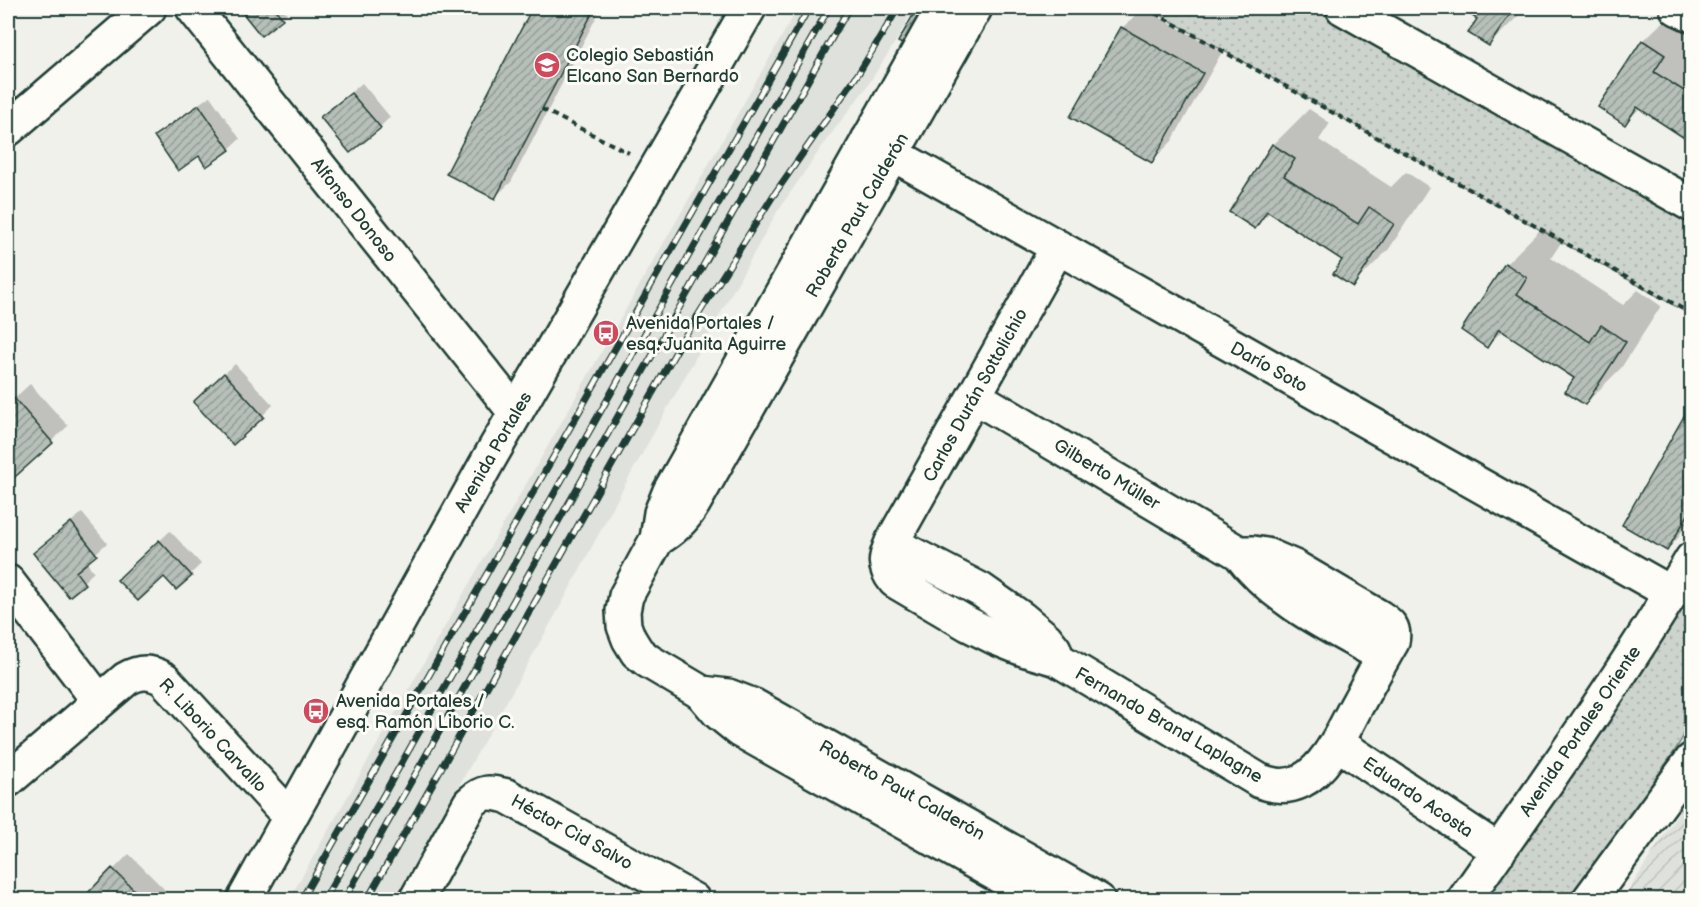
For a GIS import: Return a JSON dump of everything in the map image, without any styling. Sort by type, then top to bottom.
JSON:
[{"type":"street","points":[[8,129],[149,8]]},
{"type":"street","name":"Alfonso Donoso","points":[[193,8],[515,412]]},
{"type":"street","name":"Avenida Portales","points":[[244,900],[515,412],[749,8]]},
{"type":"street","name":"Roberto Paut Calderón","points":[[880,147],[943,8]]},
{"type":"street","name":"Roberto Paut Calderón","points":[[975,8],[880,147],[670,491],[661,513],[657,539],[626,596],[623,611],[624,626],[633,646],[648,661],[702,693],[719,713],[740,730],[1042,900]]},
{"type":"street","points":[[1343,8],[1692,205]]},
{"type":"street","points":[[1677,8],[1692,15]]},
{"type":"street","name":"Darío Soto","points":[[880,147],[1671,593]]},
{"type":"street","name":"Carlos Durán Sottolichio","points":[[892,542],[1058,248]]},
{"type":"street","name":"Gilberto Müller","points":[[974,396],[1239,553],[1266,555],[1294,567],[1391,626],[1394,631],[1392,642],[1336,743]]},
{"type":"street","name":"Fernando Brand Laplagne","points":[[892,542],[886,564],[888,572],[895,581],[996,638],[1057,659],[1260,781],[1272,785],[1293,784],[1320,766],[1336,743]]},
{"type":"street","name":"Avenida Portales Oriente","points":[[1464,900],[1582,730],[1692,559]]},
{"type":"street","points":[[8,582],[99,701]]},
{"type":"street","name":"R. Liborio Carvallo","points":[[8,780],[99,701],[133,675],[149,673],[164,679],[290,817]]},
{"type":"street","name":"Roberto Paut Calderón","points":[[702,693],[728,696],[754,706],[1098,900]]},
{"type":"street","name":"Eduardo Acosta","points":[[1336,743],[1499,851]]},
{"type":"street","points":[[1589,900],[1692,760]]},
{"type":"street","name":"Héctor Cid Salvo","points":[[416,900],[470,803],[480,794],[493,792],[507,796],[693,900]]},
{"type":"path","points":[[1146,8],[1692,314]]},
{"type":"path","points":[[542,109],[657,166]]},
{"type":"shaded area","points":[[798,8],[914,8],[866,88],[777,212],[627,481],[561,605],[395,899],[289,899]]},
{"type":"shaded area","points":[[1148,8],[1324,8],[1691,218],[1691,315]]},
{"type":"shaded area","points":[[1691,580],[1691,724],[1674,752],[1571,899],[1481,900]]},
{"type":"shaded area","points":[[1691,793],[1691,899],[1623,899]]},
{"type":"building","points":[[247,8],[274,8],[283,19],[261,36],[242,12]]},
{"type":"building","points":[[524,8],[595,8],[495,199],[446,174],[529,14]]},
{"type":"building","points":[[917,8],[937,8],[913,50],[898,42]]},
{"type":"building","points":[[1460,8],[1514,8],[1489,46],[1468,33],[1477,19]]},
{"type":"building","points":[[1121,27],[1203,73],[1152,163],[1070,117]]},
{"type":"building","points":[[1642,40],[1665,55],[1654,72],[1692,96],[1692,143],[1637,107],[1625,125],[1598,107]]},
{"type":"building","points":[[351,93],[381,128],[350,153],[320,117]]},
{"type":"building","points":[[199,105],[230,150],[206,167],[199,156],[178,171],[154,136]]},
{"type":"building","points":[[1272,144],[1295,159],[1284,176],[1358,224],[1369,207],[1394,224],[1353,287],[1333,274],[1342,260],[1267,211],[1255,229],[1229,212]]},
{"type":"building","points":[[1505,263],[1527,278],[1517,294],[1590,342],[1601,325],[1626,342],[1585,405],[1565,392],[1574,378],[1499,329],[1487,348],[1461,330]]},
{"type":"building","points":[[224,373],[264,417],[233,445],[193,402]]},
{"type":"building","points":[[14,398],[53,443],[8,483],[8,404]]},
{"type":"building","points":[[1692,402],[1692,508],[1667,551],[1622,525]]},
{"type":"building","points":[[71,522],[97,555],[76,572],[85,584],[69,597],[33,553]]},
{"type":"building","points":[[159,540],[192,576],[176,590],[164,577],[138,601],[117,580]]},
{"type":"building","points":[[112,868],[144,900],[87,900],[84,897]]},
{"type":"railway","points":[[301,900],[809,8]]},
{"type":"railway","points":[[324,900],[829,8]]},
{"type":"railway","points":[[344,900],[849,8]]},
{"type":"railway","points":[[367,900],[683,339],[773,196],[860,71],[898,8]]},
{"type":"place","name":"Colegio Sebastián Elcano San Bernardo","points":[[547,65]]},
{"type":"place","name":"Avenida Portales / esq. Juanita Aguirre","points":[[606,333]]},
{"type":"place","name":"Avenida Portales / esq. Ramón Liborio C.","points":[[316,711]]}]
